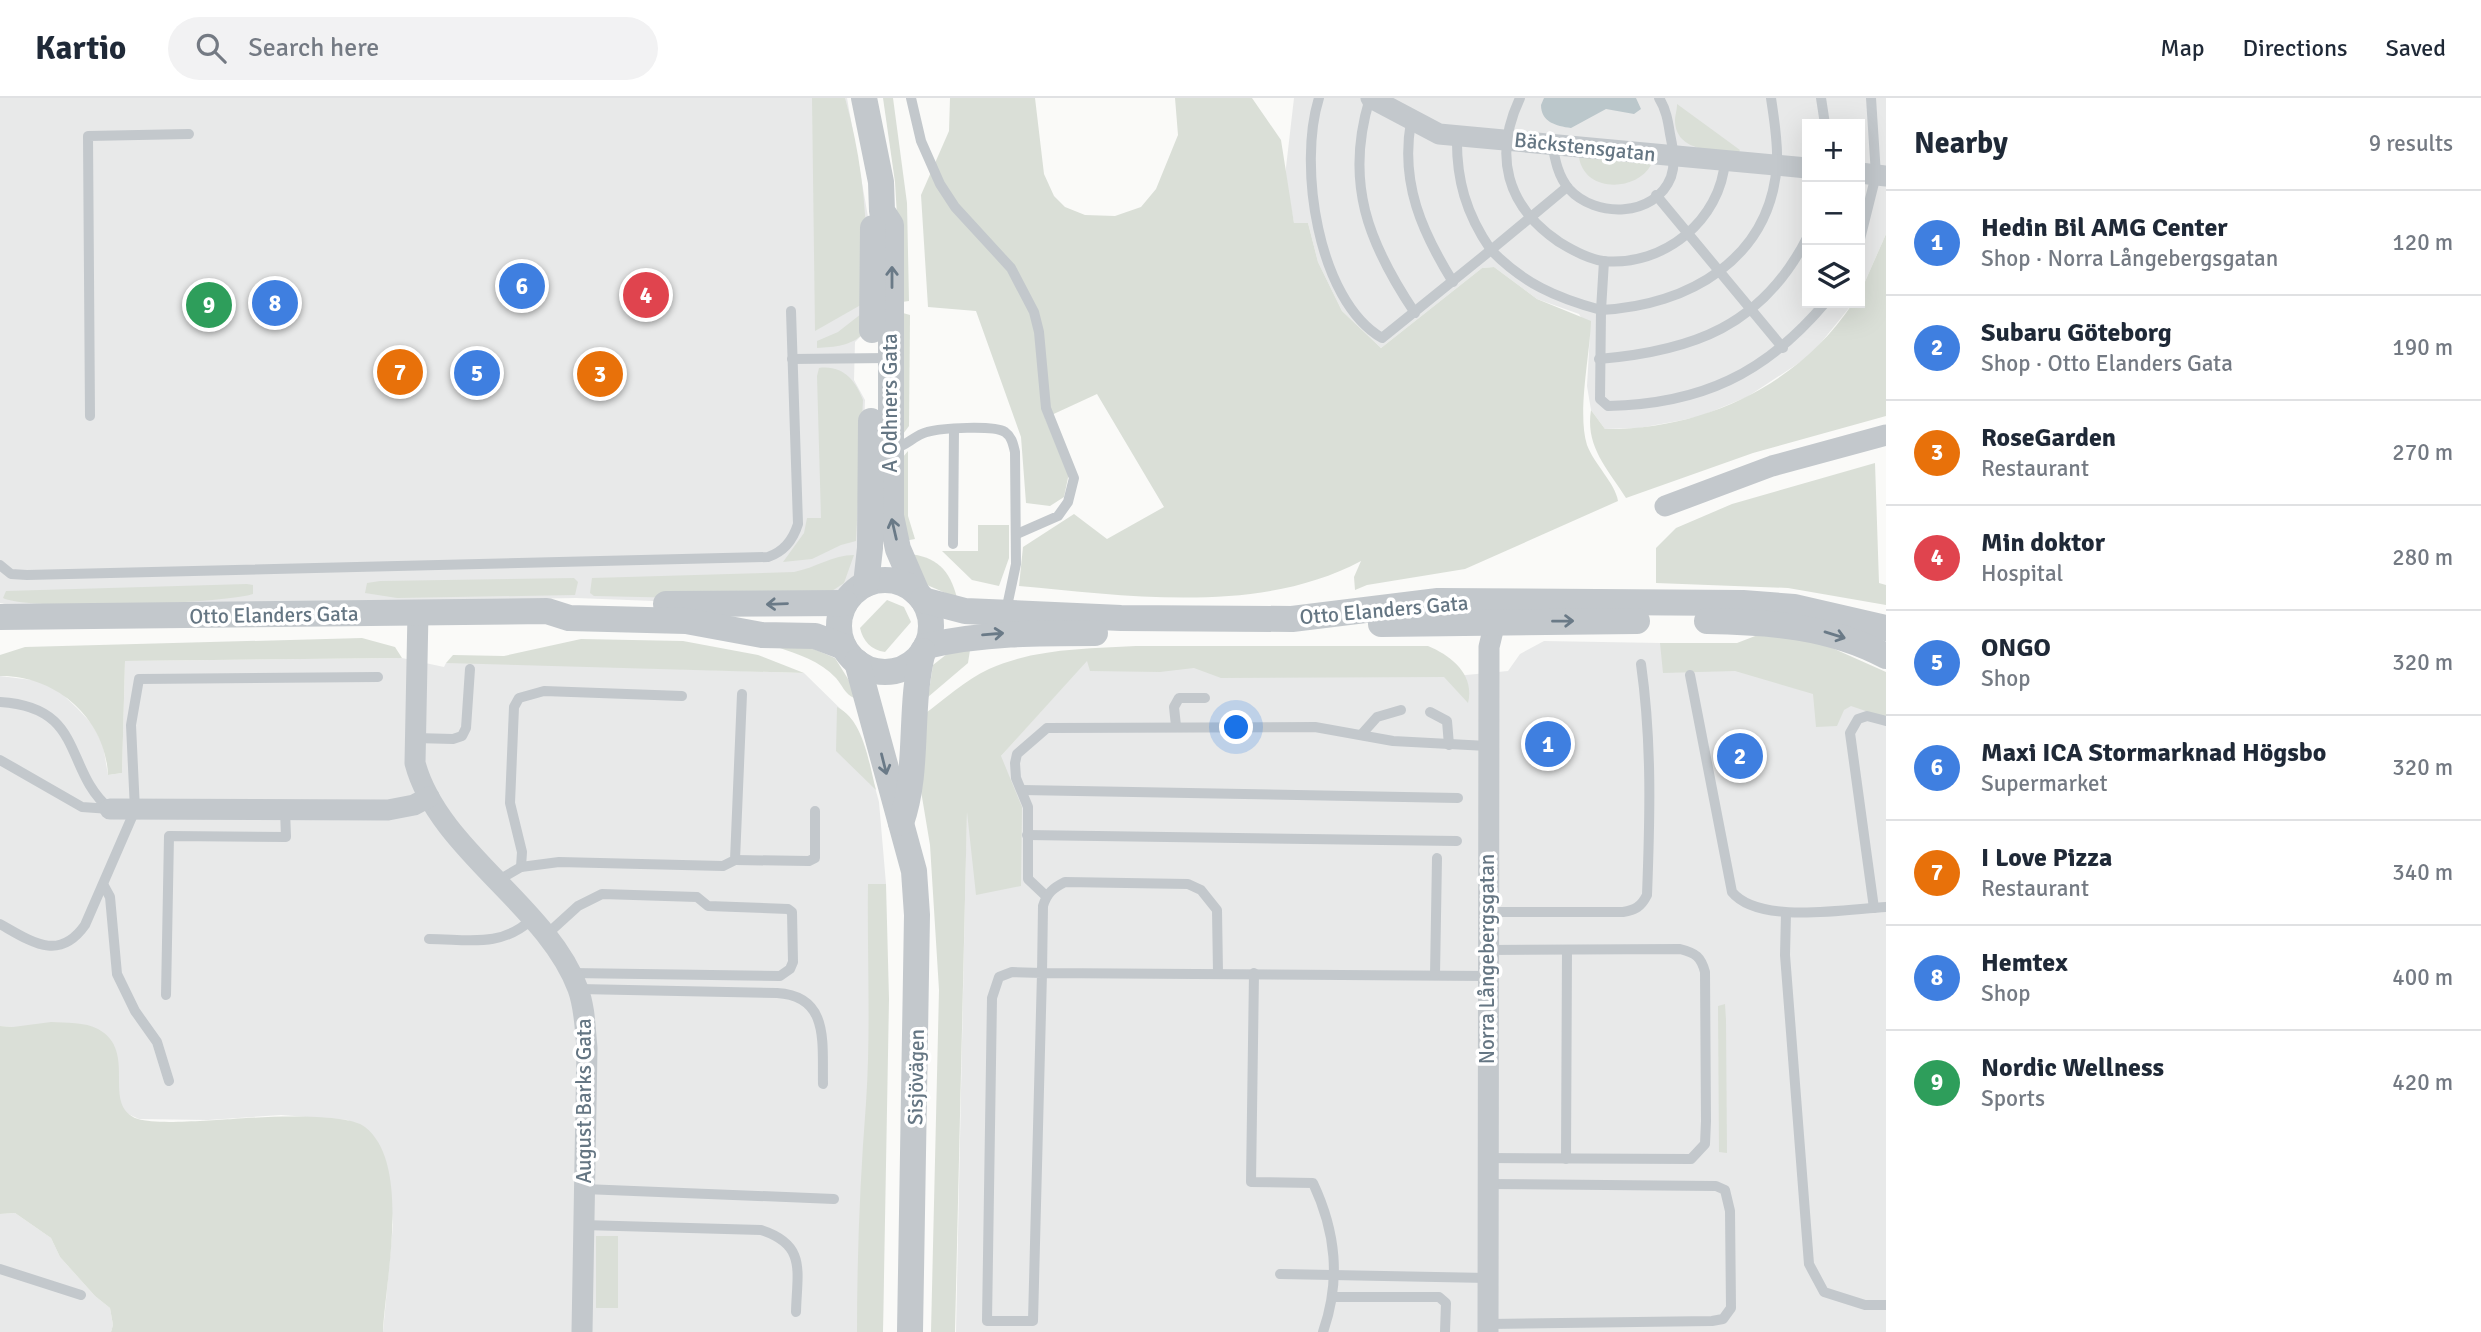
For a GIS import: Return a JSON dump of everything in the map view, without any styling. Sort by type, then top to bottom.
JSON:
[{"type":"street","name":"A Odhners Gata","points":[[864,98],[881,182],[882,211],[891,225],[866,584]]},
{"type":"street","name":"Bäckstensgatan","points":[[1371,98],[1411,122],[1439,134],[1802,167]]},
{"type":"street","name":"A Odhners Gata","points":[[880,358],[889,449],[891,516],[898,549],[920,596]]},
{"type":"street","points":[[1665,506],[1772,466],[1886,435]]},
{"type":"street","name":"Otto Elanders Gata","points":[[866,584],[893,580],[920,596],[965,611],[1121,618],[1292,619],[1438,601],[1522,601],[1781,606],[1840,615],[1886,628]]},
{"type":"street","points":[[851,654],[839,628],[845,603],[866,584]]},
{"type":"street","points":[[901,823],[911,794],[914,703],[931,623],[920,596]]},
{"type":"street","name":"Otto Elanders Gata","points":[[547,611],[570,600],[724,606],[845,603]]},
{"type":"street","points":[[1494,622],[1503,611],[1522,601]]},
{"type":"street","name":"Otto Elanders Gata","points":[[0,617],[547,611],[569,618],[686,621],[762,635],[815,636],[851,654],[870,669],[893,671],[913,662],[925,648],[970,636],[1008,633],[1292,632],[1399,623],[1671,620],[1782,624],[1808,627],[1842,637],[1886,656]]},
{"type":"street","name":"August Barks Gata","points":[[418,612],[415,763],[429,797],[538,928],[575,981],[587,1048],[582,1332]]},
{"type":"street","name":"Norra Långebergsgatan","points":[[1488,1328],[1487,746],[1489,647],[1494,622]]},
{"type":"street","name":"Sisjövägen","points":[[851,654],[914,871],[919,960],[910,1332]]},
{"type":"street","points":[[110,809],[388,810],[414,805],[429,797]]},
{"type":"lane","points":[[911,98],[921,141],[940,184],[955,207],[1011,268],[1034,312],[1039,332],[1046,408],[1071,464],[1074,478],[1068,502],[1058,516],[1017,534]]},
{"type":"lane","points":[[1319,98],[1311,136],[1310,183],[1320,234],[1337,281],[1359,319],[1382,338],[1567,187]]},
{"type":"lane","points":[[1371,98],[1360,137],[1361,194],[1379,253],[1415,313]]},
{"type":"lane","points":[[1520,98],[1506,140],[1505,156],[1512,187],[1529,218],[1569,248],[1604,261],[1649,255],[1687,235],[1717,199],[1724,178],[1725,160]]},
{"type":"lane","points":[[1552,144],[1557,168],[1567,187],[1587,202],[1610,210],[1635,207],[1656,195],[1669,181],[1675,156],[1667,117],[1659,98]]},
{"type":"lane","points":[[1457,136],[1460,187],[1470,215],[1491,250],[1512,272],[1539,289],[1601,310],[1641,307],[1668,300],[1720,272],[1756,229],[1769,201],[1777,165],[1771,98]]},
{"type":"lane","points":[[1821,98],[1824,119]]},
{"type":"lane","points":[[1865,216],[1874,175],[1871,98]]},
{"type":"lane","points":[[1411,122],[1407,151],[1411,190],[1422,226],[1453,282]]},
{"type":"lane","points":[[90,416],[88,136],[189,134]]},
{"type":"lane","points":[[1656,195],[1783,348]]},
{"type":"lane","points":[[1599,359],[1662,352],[1696,342],[1751,309],[1788,272],[1803,245]]},
{"type":"lane","points":[[1604,261],[1599,359],[1600,399],[1608,406],[1675,400],[1717,387],[1762,363],[1783,348],[1820,308]]},
{"type":"lane","points":[[0,565],[11,574],[27,575],[768,557],[778,553],[792,539],[798,524],[791,311]]},
{"type":"lane","points":[[792,359],[880,358]]},
{"type":"lane","points":[[953,544],[954,429]]},
{"type":"lane","points":[[889,449],[898,449],[925,432],[954,429],[998,429],[1012,439],[1015,452],[1016,564],[1006,611]]},
{"type":"lane","points":[[1487,912],[1623,912],[1635,910],[1643,903],[1647,895],[1651,786],[1647,710],[1641,664]]},
{"type":"lane","points":[[415,738],[453,739],[462,736],[466,728],[471,669]]},
{"type":"lane","points":[[1690,675],[1732,892],[1748,905],[1786,913],[1880,907],[1850,733],[1858,719],[1867,716],[1886,721]]},
{"type":"lane","points":[[0,924],[30,942],[54,947],[75,939],[85,925],[104,887],[135,810],[131,725],[139,679],[378,677]]},
{"type":"lane","points":[[522,867],[522,852],[510,803],[514,707],[519,698],[544,691],[682,696]]},
{"type":"lane","points":[[736,860],[742,694]]},
{"type":"lane","points":[[1176,726],[1174,706],[1179,698],[1205,698]]},
{"type":"lane","points":[[0,702],[36,709],[57,723],[73,745],[94,796],[110,809]]},
{"type":"lane","points":[[1361,735],[1377,717],[1401,709]]},
{"type":"lane","points":[[1430,712],[1447,721],[1449,745]]},
{"type":"lane","points":[[1046,896],[1028,879],[1028,807],[1016,778],[1017,754],[1047,727],[1315,727],[1394,741],[1487,746]]},
{"type":"lane","points":[[0,760],[82,807],[110,809]]},
{"type":"lane","points":[[1022,790],[1458,798]]},
{"type":"lane","points":[[166,995],[169,836],[286,837],[285,810]]},
{"type":"lane","points":[[497,881],[522,867],[559,862],[723,866],[736,860],[810,861],[814,858],[815,811]]},
{"type":"lane","points":[[1027,835],[1457,841]]},
{"type":"lane","points":[[1435,975],[1437,858]]},
{"type":"lane","points":[[1218,973],[1217,909],[1200,890],[1188,884],[1065,882],[1054,887],[1046,896],[1043,906],[1042,973],[1033,1321],[987,1321],[993,986],[1005,974],[1042,973],[1218,973],[1254,973],[1487,976]]},
{"type":"lane","points":[[104,887],[110,897],[117,974],[135,1012],[157,1042],[169,1081]]},
{"type":"lane","points":[[429,939],[498,940],[538,928],[602,894],[698,897],[708,906],[788,909],[792,912],[793,961],[790,969],[780,976],[575,981]]},
{"type":"lane","points":[[1786,913],[1785,955],[1809,1264],[1824,1292],[1865,1306],[1886,1305]]},
{"type":"lane","points":[[1487,950],[1680,949],[1694,952],[1702,960],[1705,972],[1706,1121],[1705,1144],[1691,1159],[1488,1158]]},
{"type":"lane","points":[[1566,1159],[1567,950]]},
{"type":"lane","points":[[1254,973],[1251,1182],[1313,1183],[1326,1212],[1335,1275],[1333,1297],[1323,1332]]},
{"type":"lane","points":[[575,981],[777,993],[802,998],[813,1008],[822,1034],[823,1084]]},
{"type":"lane","points":[[1488,1184],[1716,1186],[1725,1190],[1730,1212],[1731,1308],[1723,1319],[1712,1321],[1488,1328]]},
{"type":"lane","points":[[584,1189],[834,1199]]},
{"type":"lane","points":[[583,1225],[761,1230],[774,1234],[787,1242],[797,1258],[796,1312]]},
{"type":"lane","points":[[0,1269],[81,1295]]},
{"type":"lane","points":[[1280,1274],[1488,1278]]},
{"type":"lane","points":[[1333,1297],[1439,1297],[1446,1303],[1445,1332]]},
{"type":"shaded area","points":[[0,98],[847,98],[870,228],[868,329],[855,342],[854,380],[865,400],[859,574],[833,600],[705,603],[576,598],[29,609],[0,603]]},
{"type":"shaded area","points":[[812,98],[845,98],[861,174],[867,250],[866,302],[815,331]]},
{"type":"shaded area","points":[[883,98],[893,98],[907,203],[909,301],[902,302],[895,182]]},
{"type":"shaded area","points":[[950,98],[1035,98],[1044,174],[1054,196],[1065,207],[1085,215],[1115,216],[1141,207],[1156,189],[1178,135],[1175,98],[1252,98],[1281,140],[1294,223],[1308,223],[1318,262],[1342,311],[1381,348],[1482,268],[1494,267],[1537,299],[1591,321],[1584,432],[1590,452],[1613,487],[1618,501],[1465,569],[1367,585],[1355,590],[1354,577],[1361,561],[1322,578],[1280,589],[1237,595],[1148,597],[1019,586],[1023,547],[1074,514],[1107,539],[1164,507],[1097,394],[1045,418],[1069,473],[1064,497],[1050,506],[1026,503],[1021,437],[976,311],[928,307],[921,195],[949,131]]},
{"type":"shaded area","points":[[1294,98],[1886,98],[1886,234],[1865,282],[1865,119],[1802,119],[1802,308],[1849,308],[1811,355],[1747,397],[1701,416],[1639,428],[1605,429],[1591,410],[1587,386],[1590,333],[1579,314],[1537,299],[1494,267],[1482,268],[1381,348],[1342,311],[1318,262],[1308,223],[1294,223],[1285,176]]},
{"type":"shaded area","points":[[1544,98],[1636,98],[1641,109],[1634,114],[1606,109],[1571,128],[1547,119],[1541,105]]},
{"type":"shaded area","points":[[1677,104],[1740,150],[1738,153],[1699,148],[1682,139],[1675,121]]},
{"type":"shaded area","points":[[1579,157],[1651,165],[1644,174],[1634,180],[1611,185],[1590,177],[1583,169]]},
{"type":"shaded area","points":[[1886,234],[1886,416],[1753,453],[1626,498],[1599,457],[1591,435],[1591,410],[1605,429],[1642,427],[1678,421],[1746,397],[1777,379],[1805,357],[1831,332],[1849,308],[1865,308],[1865,282]]},
{"type":"shaded area","points":[[903,313],[910,315],[909,426],[903,434]]},
{"type":"shaded area","points":[[861,314],[864,333],[854,341],[817,348],[817,341],[838,332]]},
{"type":"shaded area","points":[[819,368],[835,369],[847,375],[863,400],[856,541],[812,559],[783,562],[804,533],[807,518],[821,518],[817,376]]},
{"type":"shaded area","points":[[908,451],[908,516],[915,539],[904,541],[903,457]]},
{"type":"shaded area","points":[[1875,463],[1879,583],[1886,585],[1886,605],[1788,588],[1656,583],[1656,548],[1676,528],[1732,504]]},
{"type":"shaded area","points":[[978,525],[1009,525],[1009,558],[999,586],[972,580],[942,551],[978,551]]},
{"type":"shaded area","points":[[908,554],[934,561],[940,566],[946,572],[957,598],[927,585]]},
{"type":"shaded area","points":[[854,555],[844,583],[829,593],[732,599],[594,596],[590,593],[592,578],[794,572],[839,557]]},
{"type":"shaded area","points":[[574,578],[578,582],[575,595],[397,598],[365,593],[367,583],[380,581]]},
{"type":"shaded area","points":[[253,585],[253,594],[204,601],[85,605],[20,602],[3,598],[6,591]]},
{"type":"shaded area","points":[[887,600],[904,607],[911,622],[885,652],[868,644],[860,628]]},
{"type":"shaded area","points":[[1763,633],[1821,643],[1886,672],[1886,718],[1851,706],[1844,710],[1837,726],[1816,727],[1813,694],[1735,671],[1663,673],[1660,643],[1737,643]]},
{"type":"shaded area","points":[[362,638],[395,647],[402,658],[125,661],[122,773],[108,775],[98,736],[88,719],[74,704],[40,683],[0,676],[0,655],[25,647]]},
{"type":"shaded area","points":[[581,639],[683,641],[758,655],[804,673],[446,663],[453,655],[504,656]]},
{"type":"shaded area","points":[[1544,641],[1660,643],[1886,708],[1886,1332],[956,1332],[967,803],[1001,756],[1087,660],[1445,677],[1508,671],[1520,654]]},
{"type":"shaded area","points":[[804,645],[835,658],[858,695],[854,698],[851,696],[830,672],[816,663],[777,647]]},
{"type":"shaded area","points":[[1136,646],[1428,646],[1453,661],[1465,675],[1468,703],[1444,677],[1221,678],[1194,668],[1160,672],[1090,671],[1087,661],[1001,756],[1022,807],[1021,886],[976,895],[967,812],[955,1332],[931,1332],[939,990],[930,845],[921,791],[923,715],[972,679],[1007,662],[1043,653]]},
{"type":"shaded area","points":[[970,650],[968,663],[928,697],[933,665],[947,654]]},
{"type":"shaded area","points":[[402,658],[444,667],[446,663],[491,663],[804,673],[853,721],[863,743],[879,802],[886,884],[883,1332],[383,1332],[393,1225],[389,1178],[383,1154],[348,1120],[281,1115],[208,1120],[139,1119],[126,1113],[119,1104],[119,1087],[13,1027],[0,1026],[0,676],[40,681],[59,691],[92,724],[103,745],[108,775],[122,773],[125,661]]},
{"type":"shaded area","points":[[837,707],[846,713],[859,732],[876,790],[836,751]]},
{"type":"shaded area","points":[[868,884],[886,884],[889,999],[883,1332],[857,1332],[859,1217],[868,1048]]},
{"type":"shaded area","points":[[1725,1004],[1727,1153],[1719,1152],[1718,1006]]},
{"type":"shaded area","points":[[51,1022],[87,1025],[98,1029],[110,1039],[119,1064],[121,1103],[127,1112],[138,1119],[171,1122],[322,1117],[355,1122],[365,1127],[379,1144],[388,1167],[392,1194],[391,1254],[383,1332],[111,1332],[113,1325],[110,1308],[95,1296],[60,1257],[51,1238],[15,1213],[0,1214],[0,1026]]},
{"type":"shaded area","points":[[15,1213],[51,1238],[60,1257],[95,1296],[110,1308],[113,1325],[111,1332],[0,1332],[0,1214]]},
{"type":"shaded area","points":[[596,1236],[618,1236],[618,1308],[596,1308]]},
{"type":"place","name":"Maxi ICA Stormarknad Högsbo","points":[[522,286]]},
{"type":"place","name":"Min doktor","points":[[646,295]]},
{"type":"place","name":"Hemtex","points":[[275,303]]},
{"type":"place","name":"Nordic Wellness","points":[[209,305]]},
{"type":"place","name":"I Love Pizza","points":[[400,372]]},
{"type":"place","name":"ONGO","points":[[477,373]]},
{"type":"place","name":"RoseGarden","points":[[600,374]]},
{"type":"place","name":"Hedin Bil AMG Center","points":[[1548,744]]},
{"type":"place","name":"Subaru Göteborg","points":[[1740,756]]}]
